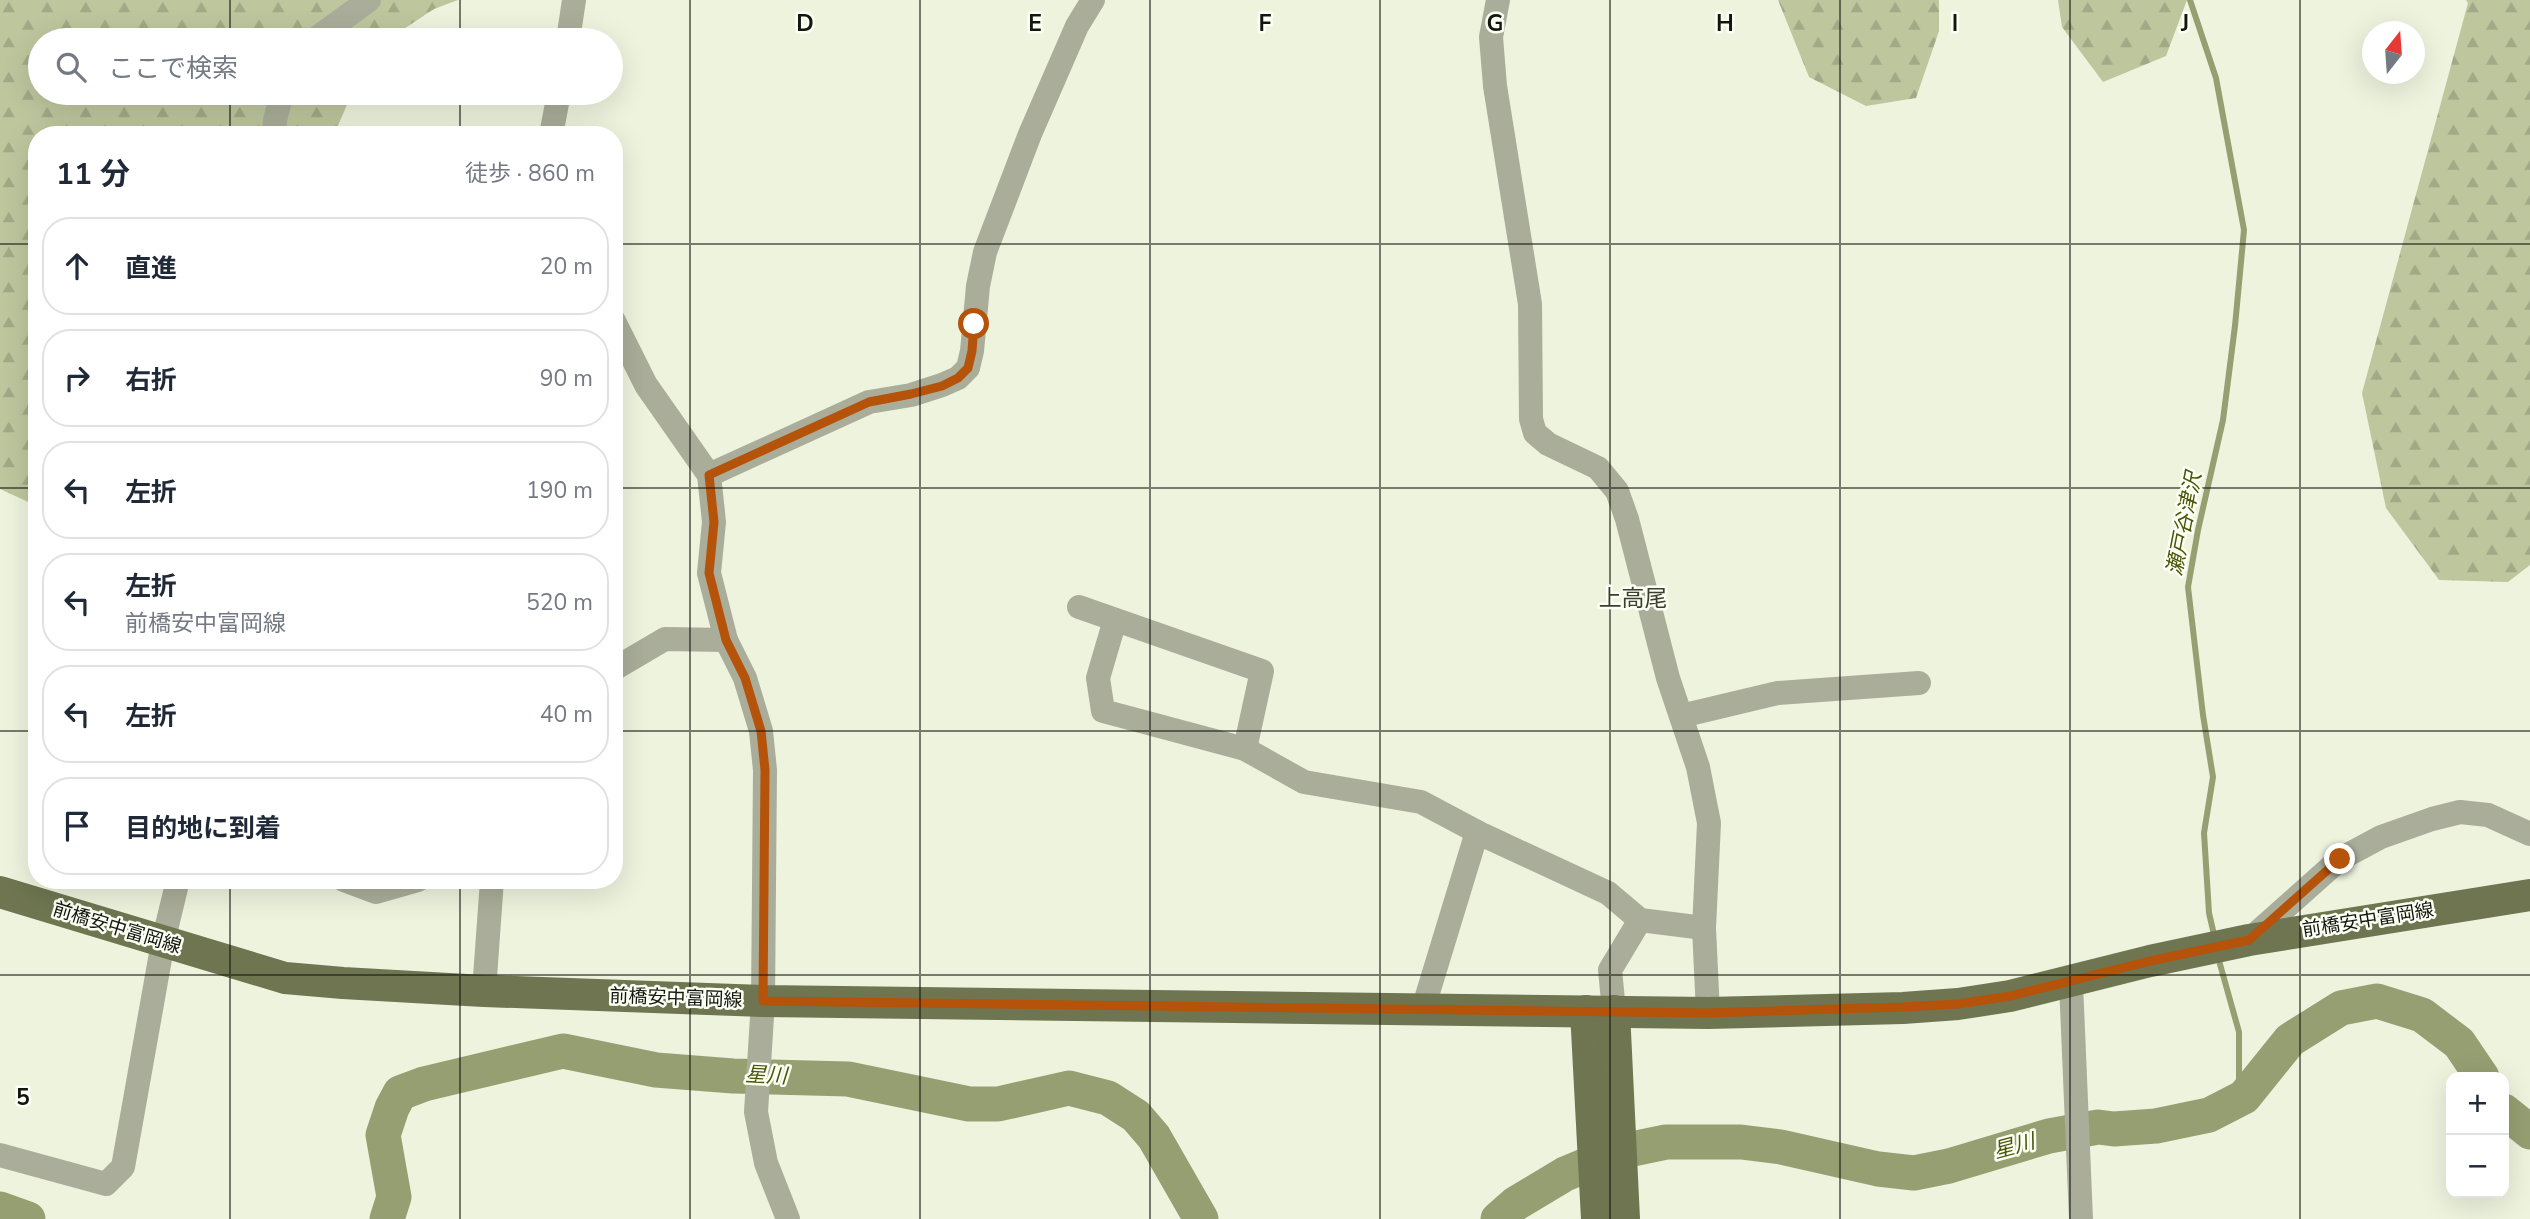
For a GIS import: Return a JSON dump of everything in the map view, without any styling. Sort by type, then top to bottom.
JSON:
[{"type":"main road","name":"前橋安中富岡線","points":[[0,892],[285,978],[344,983],[763,1001],[1708,1013],[1958,1004],[2071,983],[2150,961],[2249,940],[2530,895]]},
{"type":"main road","points":[[1597,1219],[1600,1011]]},
{"type":"main road","points":[[1600,1011],[1624,1219]]},
{"type":"street","points":[[330,28],[369,0]]},
{"type":"street","points":[[570,28],[574,0]]},
{"type":"street","points":[[709,475],[869,402],[942,386],[958,378],[968,368],[985,252],[1030,134],[1077,26],[1093,0]]},
{"type":"street","points":[[1498,0],[1491,37],[1497,98],[1530,304],[1533,426],[1535,433],[1548,444],[1598,468],[1617,491],[1627,519],[1668,678],[1698,767],[1709,822],[1704,928],[1708,1013]]},
{"type":"street","points":[[275,126],[279,105]]},
{"type":"street","points":[[553,126],[557,105]]},
{"type":"street","points":[[623,339],[646,385],[709,475],[714,522],[709,573],[726,640],[745,678],[761,731],[765,770],[763,1001],[755,1112],[766,1163],[788,1219]]},
{"type":"street","points":[[1079,607],[1262,671],[1245,749]]},
{"type":"street","points":[[1115,620],[1098,678],[1103,711],[1245,749],[1304,782],[1421,802],[1477,832],[1608,893],[1640,920],[1704,928]]},
{"type":"street","points":[[623,664],[665,639],[726,640]]},
{"type":"street","points":[[1681,716],[1778,694],[1919,683]]},
{"type":"street","points":[[2249,940],[2340,859],[2381,837],[2432,819],[2460,813],[2488,815],[2530,834]]},
{"type":"street","points":[[1423,1009],[1477,832]]},
{"type":"street","points":[[0,1155],[106,1184],[123,1167],[163,942],[176,889]]},
{"type":"street","points":[[368,889],[376,892],[386,889]]},
{"type":"street","points":[[484,991],[491,889]]},
{"type":"street","points":[[1600,1011],[1610,970],[1640,920]]},
{"type":"street","points":[[2071,983],[2085,1217]]},
{"type":"green space","points":[[0,0],[458,0],[434,9],[405,28],[28,28],[28,105],[347,105],[338,126],[28,126],[28,502],[0,489]]},
{"type":"green space","points":[[1778,0],[1939,0],[1939,31],[1916,98],[1866,106],[1809,77]]},
{"type":"green space","points":[[2058,0],[2187,0],[2166,56],[2103,82],[2062,27]]},
{"type":"green space","points":[[2466,0],[2530,0],[2530,565],[2508,582],[2439,580],[2386,508],[2362,393],[2468,3]]},
{"type":"waterway","name":"瀬戸谷津沢","points":[[2190,0],[2216,78],[2244,230],[2223,420],[2188,587],[2213,777],[2204,833],[2209,913],[2215,939]]},
{"type":"waterway","name":"瀬戸谷津沢","points":[[2218,957],[2239,1032],[2239,1100]]},
{"type":"waterway","name":"星川","points":[[1498,1219],[1515,1204],[1565,1174],[1618,1152],[1666,1142],[1741,1142],[1781,1147],[1878,1169],[1914,1173],[1949,1166],[2049,1136],[2098,1127],[2114,1129],[2156,1126],[2209,1115],[2244,1097],[2290,1040],[2341,1008],[2377,1001],[2422,1015],[2459,1043],[2479,1072]]},
{"type":"waterway","name":"星川","points":[[387,1219],[394,1197],[383,1135],[400,1093],[424,1084],[563,1051],[656,1070],[733,1076],[848,1079],[969,1104],[998,1104],[1069,1088],[1108,1098],[1136,1116],[1154,1137],[1201,1219]]},
{"type":"waterway","name":"星川","points":[[2509,1115],[2530,1132]]},
{"type":"waterway","name":"星川","points":[[0,1209],[28,1219]]},
{"type":"district","name":"上高尾","points":[[1633,598]]},
{"type":"route","points":[[974,324],[968,368],[958,378],[942,386],[869,402],[709,475],[714,522],[709,573],[726,640],[745,678],[761,731],[765,770],[763,1001],[1708,1013],[1958,1004],[2071,983],[2150,961],[2249,940],[2340,859]]}]
